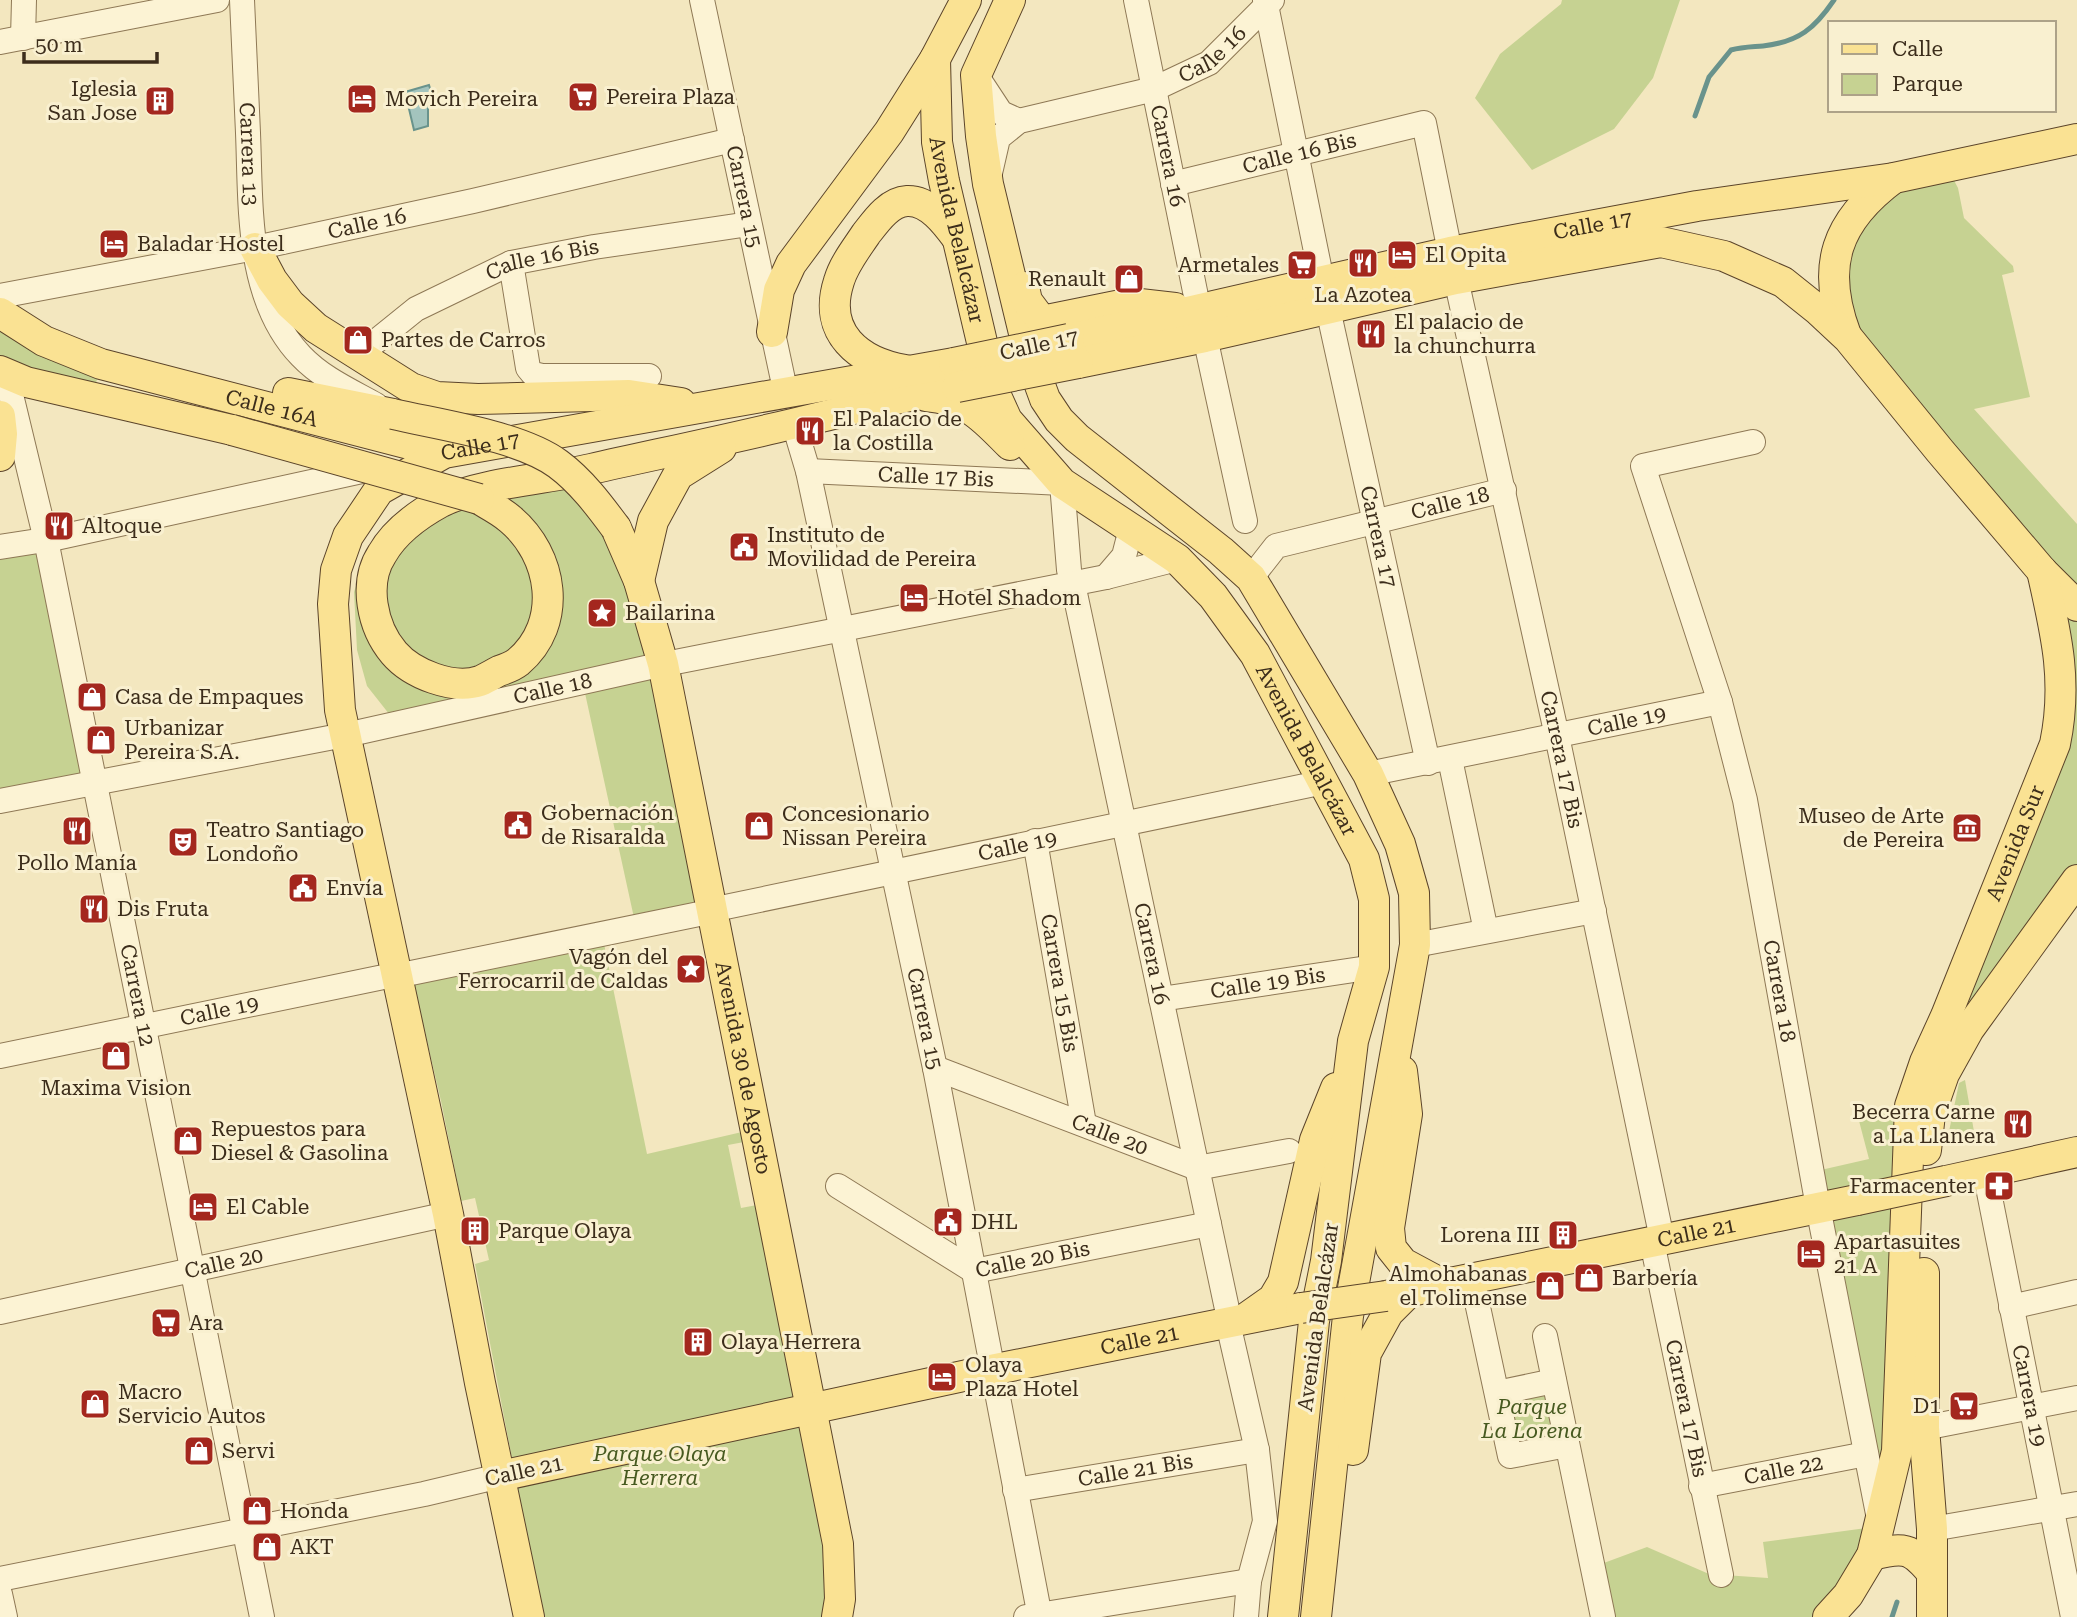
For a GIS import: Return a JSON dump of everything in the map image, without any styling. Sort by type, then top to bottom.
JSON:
[{"type":"main road","name":"Avenida Belalcázar","points":[[966,0],[935,59],[937,142],[997,398],[1007,420],[1062,483],[1177,559],[1213,596],[1255,654],[1324,782],[1364,859],[1374,899],[1374,967],[1353,1041],[1326,1261],[1314,1321],[1283,1617]]},
{"type":"main road","name":"Avenida Belalcázar","points":[[1010,0],[976,75],[981,135],[988,184],[1031,358],[1045,399],[1059,420],[1077,438],[1221,551],[1251,579],[1368,774],[1400,844],[1414,892],[1415,945],[1348,1315],[1316,1617]]},
{"type":"main road","points":[[772,332],[779,290],[791,264],[889,132],[935,59]]},
{"type":"main road","name":"Calle 17","points":[[444,453],[786,394],[910,383],[956,375],[1202,324],[1697,206],[1894,178],[2077,139]]},
{"type":"main road","points":[[993,150],[1027,301],[1042,321],[1131,303],[1202,324]]},
{"type":"main road","points":[[1848,338],[1837,309],[1833,279],[1838,248],[1850,220],[1869,196],[1894,178]]},
{"type":"main road","points":[[960,242],[943,220],[931,210],[915,202],[904,201],[893,206],[877,219],[852,254],[839,280],[835,297],[836,315],[841,331],[852,348],[868,360],[886,367],[910,383],[975,411],[1022,457],[1062,483]]},
{"type":"main road","name":"Calle 17","points":[[1453,266],[1661,242],[1724,257],[1783,282],[1848,338],[1940,452],[2042,571],[2077,606]]},
{"type":"main road","points":[[255,248],[272,280],[290,304],[316,328],[411,388],[437,397],[478,399],[629,395],[708,407]]},
{"type":"main road","points":[[0,313],[44,341],[101,364]]},
{"type":"main road","name":"Avenida 30 de Agosto","points":[[101,364],[232,382],[393,414],[526,446],[567,472],[594,498],[616,528],[639,581],[663,664],[705,912],[813,1409],[838,1544],[840,1599],[837,1617]]},
{"type":"main road","name":"Calle 16A","points":[[101,364],[444,453]]},
{"type":"main road","name":"Calle 16A","points":[[3,372],[26,382],[232,430],[470,496]]},
{"type":"main road","name":"Calle 17","points":[[470,496],[794,424],[910,383]]},
{"type":"main road","points":[[0,416],[0,456]]},
{"type":"main road","points":[[639,581],[653,521],[678,475],[718,449],[794,424]]},
{"type":"main road","points":[[444,453],[379,490],[348,536],[336,570],[333,604],[340,710],[404,974],[448,1214],[529,1617]]},
{"type":"main road","points":[[470,496],[510,519],[530,540],[544,565],[549,591],[545,621],[535,642],[517,663],[478,682],[443,682],[416,671],[394,653],[379,629],[372,602],[373,579],[381,555],[411,521],[439,503],[470,496]]},
{"type":"main road","name":"Avenida Sur","points":[[1910,1106],[1925,1062],[2055,744],[2061,714],[2059,651],[2042,571]]},
{"type":"main road","points":[[1932,1617],[1932,1529],[1924,1428],[1922,1195],[1930,1114],[1944,1074],[1969,1030],[2077,880]]},
{"type":"main road","points":[[1398,1038],[1407,1114],[1389,1228],[1391,1248],[1403,1263],[1458,1282]]},
{"type":"main road","points":[[1230,1326],[1273,1299],[1283,1282],[1315,1140],[1334,1097],[1353,1041]]},
{"type":"main road","name":"Carrera 18","points":[[1828,1617],[1848,1595],[1872,1555],[1897,1451],[1910,1106]]},
{"type":"main road","name":"Calle 21","points":[[500,1476],[991,1370],[1230,1326],[1301,1308],[1458,1282],[2077,1152]]},
{"type":"main road","points":[[1328,1617],[1333,1602],[1366,1353],[1398,1294]]},
{"type":"main road","points":[[1872,1555],[1892,1549],[1907,1550],[1922,1560],[1932,1573]]},
{"type":"street","points":[[24,0],[12,40],[217,0]]},
{"type":"street","name":"Carrera 13","points":[[242,0],[255,248],[266,295],[278,325],[299,354],[323,376],[393,414]]},
{"type":"street","name":"Carrera 15","points":[[702,0],[786,394]]},
{"type":"street","name":"Carrera 16","points":[[1136,0],[1245,521]]},
{"type":"street","name":"Calle 16","points":[[1018,121],[1154,89],[1209,63],[1268,2]]},
{"type":"street","name":"Carrera 17","points":[[1268,2],[1325,295],[1373,522],[1486,931]]},
{"type":"street","points":[[976,75],[1001,113],[1018,121],[998,138],[993,150],[988,184]]},
{"type":"street","name":"Calle 16 Bis","points":[[1173,184],[1424,123]]},
{"type":"street","name":"Carrera 17 Bis","points":[[1424,123],[1594,911],[1701,1486],[1721,1575]]},
{"type":"street","name":"Calle 16","points":[[0,296],[255,248],[473,201],[732,140]]},
{"type":"street","name":"Calle 16 Bis","points":[[359,355],[416,309],[511,263],[594,247],[749,224]]},
{"type":"street","points":[[511,263],[528,368],[533,374],[649,376]]},
{"type":"street","name":"Carrera 12","points":[[3,372],[46,540],[262,1617]]},
{"type":"street","name":"Carrera 15","points":[[794,424],[808,471],[935,1068],[1015,1490],[1035,1616]]},
{"type":"street","name":"Carrera 18","points":[[1753,442],[1643,466],[1720,702],[1745,800],[1818,1208],[1881,1526]]},
{"type":"street","name":"Calle 17","points":[[0,547],[46,540],[444,453]]},
{"type":"street","name":"Calle 17 Bis","points":[[808,471],[1062,483]]},
{"type":"street","name":"Carrera 16","points":[[1062,483],[1071,577],[1258,1450],[1265,1521],[1249,1581],[1246,1617]]},
{"type":"street","name":"Calle 18","points":[[1276,546],[1504,490]]},
{"type":"street","points":[[1221,551],[1245,521],[1276,546],[1251,579]]},
{"type":"street","points":[[1106,578],[1124,556],[1131,529]]},
{"type":"street","name":"Calle 18","points":[[0,801],[344,735],[1071,577],[1106,578],[1177,559]]},
{"type":"street","name":"Calle 19","points":[[1368,774],[1720,702]]},
{"type":"street","name":"Calle 19","points":[[0,1056],[1324,782]]},
{"type":"street","name":"Carrera 15 Bis","points":[[1035,841],[1084,1124]]},
{"type":"street","points":[[2051,913],[2077,897]]},
{"type":"street","points":[[1415,945],[1594,911]]},
{"type":"street","name":"Calle 19 Bis","points":[[1161,999],[1374,967]]},
{"type":"street","name":"Calle 20","points":[[935,1068],[1197,1168]]},
{"type":"street","points":[[1197,1168],[1289,1151]]},
{"type":"street","name":"Carrera 19","points":[[1985,1172],[2073,1617]]},
{"type":"street","name":"Calle 20 Bis","points":[[838,1186],[974,1271],[1209,1224]]},
{"type":"street","name":"Calle 20","points":[[0,1312],[448,1214]]},
{"type":"street","points":[[1458,1282],[1497,1392],[1510,1456],[1567,1445]]},
{"type":"street","points":[[2011,1307],[2077,1292]]},
{"type":"street","points":[[1545,1336],[1603,1617]]},
{"type":"street","points":[[1497,1392],[1555,1381]]},
{"type":"street","points":[[1924,1428],[2077,1398]]},
{"type":"street","name":"Calle 21 Bis","points":[[1015,1490],[1258,1450]]},
{"type":"street","name":"Calle 22","points":[[1701,1486],[1866,1454]]},
{"type":"street","name":"Calle 21","points":[[0,1579],[424,1494],[500,1476]]},
{"type":"street","points":[[1932,1529],[2077,1504]]},
{"type":"street","points":[[1035,1616],[1249,1581]]},
{"type":"street","points":[[0,1594],[5,1617]]},
{"type":"green space","points":[[1562,0],[1680,0],[1653,78],[1614,129],[1532,170],[1475,98],[1500,54],[1561,4]]},
{"type":"green space","points":[[1946,165],[1958,188],[1964,218],[2013,266],[2014,272],[2002,275],[2030,397],[1974,409],[2077,524],[2077,880],[1954,1038],[2055,744],[2042,571],[1837,309],[1850,220]]},
{"type":"green space","points":[[0,329],[101,364],[95,387],[31,371],[0,356]]},
{"type":"green space","points":[[568,474],[616,528],[650,667],[699,914],[636,927],[583,684],[397,724],[367,686],[357,650],[354,592],[361,570],[411,521]]},
{"type":"green space","points":[[46,540],[96,784],[0,801],[0,547]]},
{"type":"green space","name":"Parque Olaya Herrera","points":[[602,934],[647,1154],[742,1132],[744,1142],[728,1145],[741,1208],[757,1205],[821,1536],[826,1575],[826,1617],[542,1617],[475,1264],[489,1260],[475,1198],[461,1201],[411,973]]},
{"type":"green space","points":[[1965,1080],[1976,1143],[1946,1146],[1959,1083]]},
{"type":"green space","points":[[1910,1106],[1881,1526],[1812,1172],[1869,1159],[1858,1117]]},
{"type":"green space","name":"Parque La Lorena","points":[[1554,1381],[1567,1445],[1510,1456],[1497,1393]]},
{"type":"green space","points":[[1881,1526],[1828,1617],[1603,1617],[1593,1567],[1647,1547],[1709,1574],[1768,1578],[1763,1542]]},
{"type":"water","points":[[429,85],[432,95],[428,102],[428,126],[414,130],[405,92]]},
{"type":"waterway","points":[[1695,116],[1709,77],[1731,50],[1776,44],[1796,37],[1813,26],[1834,0]]},
{"type":"waterway","points":[[1892,1617],[1897,1602]]},
{"type":"place","name":"Pereira Plaza","points":[[583,97]]},
{"type":"place","name":"Movich Pereira","points":[[362,99]]},
{"type":"place","name":"Iglesia San Jose","points":[[160,101]]},
{"type":"place","name":"Baladar Hostel","points":[[114,244]]},
{"type":"place","name":"El Opita","points":[[1402,255]]},
{"type":"place","name":"La Azotea","points":[[1363,263]]},
{"type":"place","name":"Armetales","points":[[1302,265]]},
{"type":"place","name":"Renault","points":[[1129,279]]},
{"type":"place","name":"El palacio de la chunchurra","points":[[1371,334]]},
{"type":"place","name":"Partes de Carros","points":[[358,340]]},
{"type":"place","name":"El Palacio de la Costilla","points":[[810,431]]},
{"type":"place","name":"Altoque","points":[[59,526]]},
{"type":"place","name":"Instituto de Movilidad de Pereira","points":[[744,547]]},
{"type":"place","name":"Hotel Shadom","points":[[914,598]]},
{"type":"place","name":"Bailarina","points":[[602,613]]},
{"type":"place","name":"Casa de Empaques","points":[[92,697]]},
{"type":"place","name":"Urbanizar Pereira S.A.","points":[[101,740]]},
{"type":"place","name":"Gobernación de Risaralda","points":[[518,825]]},
{"type":"place","name":"Concesionario Nissan Pereira","points":[[759,826]]},
{"type":"place","name":"Museo de Arte de Pereira","points":[[1967,828]]},
{"type":"place","name":"Pollo Manía","points":[[77,831]]},
{"type":"place","name":"Teatro Santiago Londoño","points":[[183,842]]},
{"type":"place","name":"Envía","points":[[303,888]]},
{"type":"place","name":"Dis Fruta","points":[[94,909]]},
{"type":"place","name":"Vagón del Ferrocarril de Caldas","points":[[691,969]]},
{"type":"place","name":"Maxima Vision","points":[[116,1056]]},
{"type":"place","name":"Becerra Carne a La Llanera","points":[[2018,1124]]},
{"type":"place","name":"Repuestos para Diesel & Gasolina","points":[[188,1141]]},
{"type":"place","name":"Farmacenter","points":[[1999,1186]]},
{"type":"place","name":"El Cable","points":[[203,1207]]},
{"type":"place","name":"DHL","points":[[948,1222]]},
{"type":"place","name":"Parque Olaya","points":[[475,1231]]},
{"type":"place","name":"Lorena III","points":[[1563,1235]]},
{"type":"place","name":"Apartasuites 21 A","points":[[1811,1254]]},
{"type":"place","name":"Barbería","points":[[1589,1278]]},
{"type":"place","name":"Almohabanas el Tolimense","points":[[1550,1286]]},
{"type":"place","name":"Ara","points":[[166,1323]]},
{"type":"place","name":"Olaya Herrera","points":[[698,1342]]},
{"type":"place","name":"Olaya Plaza Hotel","points":[[942,1377]]},
{"type":"place","name":"Macro Servicio Autos","points":[[95,1404]]},
{"type":"place","name":"D1","points":[[1964,1406]]},
{"type":"place","name":"Servi","points":[[199,1451]]},
{"type":"place","name":"Honda","points":[[257,1511]]},
{"type":"place","name":"AKT","points":[[267,1547]]}]
